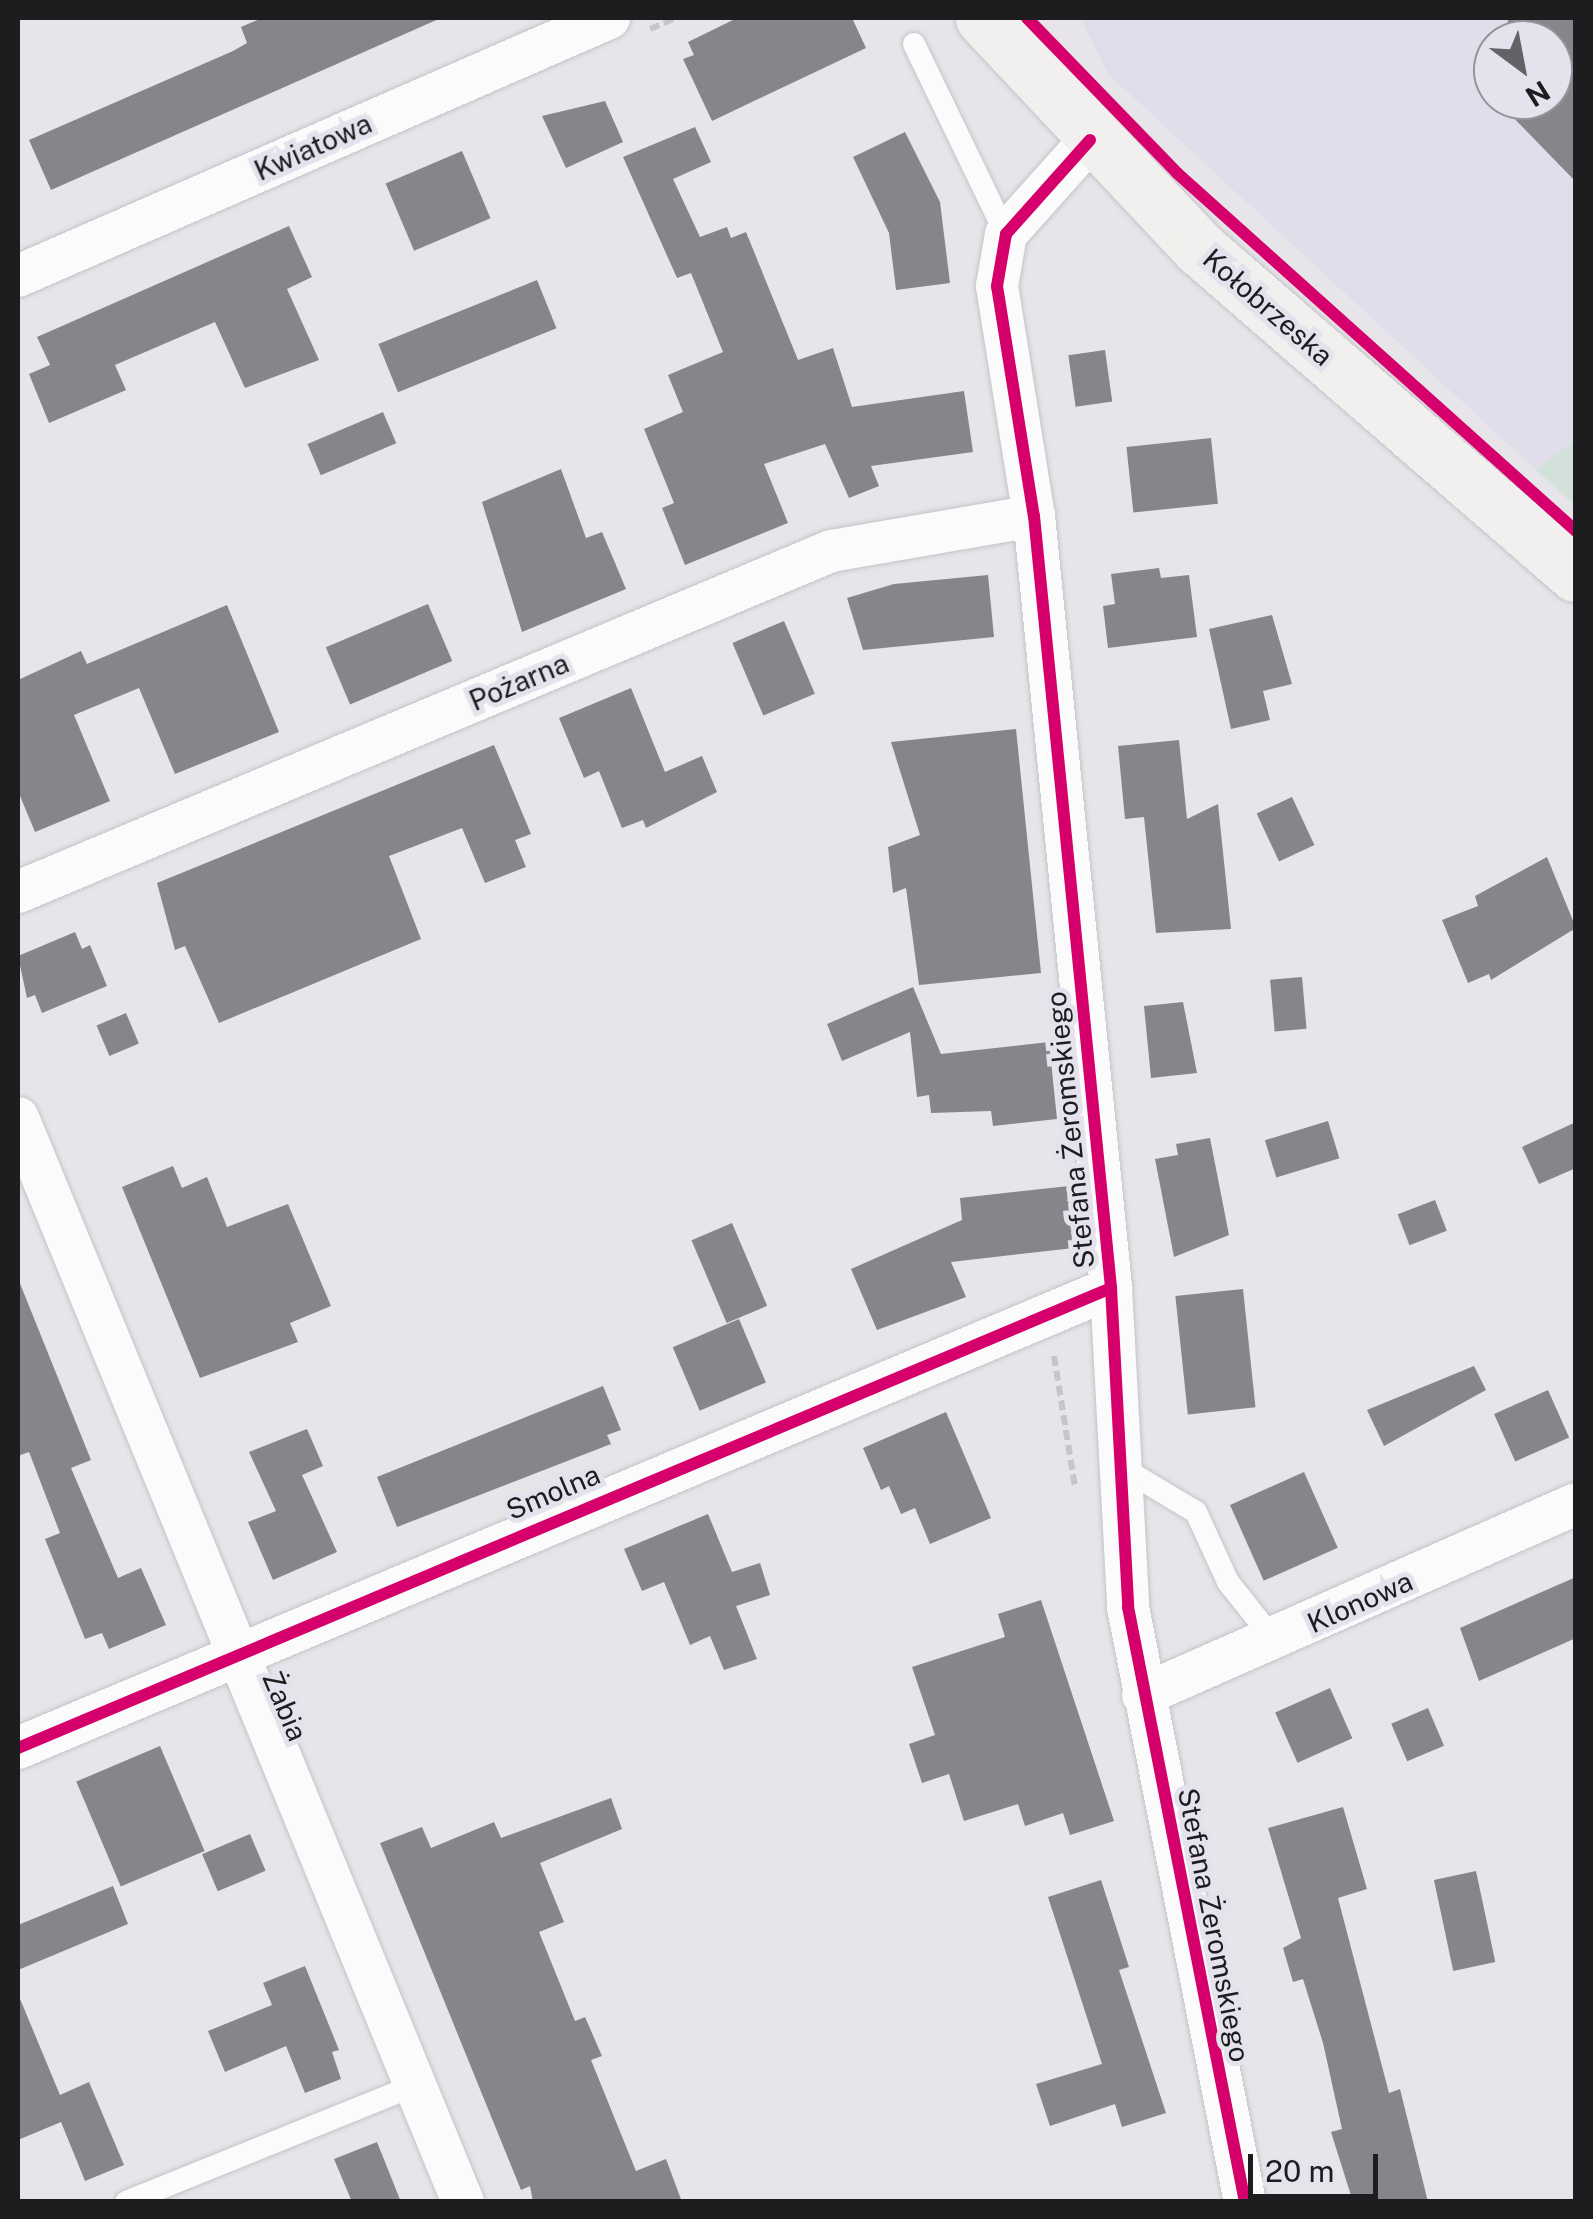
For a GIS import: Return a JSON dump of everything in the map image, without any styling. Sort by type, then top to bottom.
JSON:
[{"type":"main road","name":"Kołobrzeska","points":[[982,18],[1090,140],[1199,248],[1576,574]]},
{"type":"street","name":"Kwiatowa","points":[[18,276],[609,18]]},
{"type":"street","points":[[1006,234],[1090,140]]},
{"type":"street","name":"Stefana Żeromskiego","points":[[1006,234],[996,286],[1034,516],[1111,1288],[1116,1464],[1142,1695],[1245,2202]]},
{"type":"street","name":"Pożarna","points":[[18,892],[831,551],[1034,516]]},
{"type":"street","name":"Żabia","points":[[18,1118],[463,2202]]},
{"type":"street","name":"Smolna","points":[[18,1748],[1111,1288]]},
{"type":"street","name":"Klonowa","points":[[1142,1695],[1275,1640],[1576,1504]]},
{"type":"lane","points":[[914,44],[1006,234]]},
{"type":"lane","points":[[1116,1464],[1196,1512],[1228,1582],[1275,1640]]},
{"type":"lane","points":[[126,2202],[416,2085]]},
{"type":"path","points":[[1012,1328],[1020,1345],[1034,1340],[1056,1359],[1084,1536],[1122,1528]]},
{"type":"shaded area","points":[[1080,18],[1575,18],[1575,440],[1536,470],[1108,74]]},
{"type":"shaded area","points":[[1575,440],[1575,505],[1536,470]]},
{"type":"building","points":[[262,18],[441,18],[51,190],[29,140],[233,51],[247,43],[241,27]]},
{"type":"building","points":[[737,18],[852,18],[866,48],[712,121],[683,59],[694,55],[688,42]]},
{"type":"building","points":[[1576,18],[1576,182],[1516,120],[1573,120],[1573,20],[1508,20]]},
{"type":"building","points":[[605,101],[623,142],[566,168],[542,116]]},
{"type":"building","points":[[695,127],[711,162],[673,179],[700,237],[727,227],[731,238],[746,232],[798,360],[833,348],[852,407],[964,391],[973,452],[871,466],[879,486],[849,498],[825,444],[764,464],[788,523],[685,565],[662,508],[674,503],[644,429],[683,412],[668,375],[723,352],[691,273],[677,278],[623,157]]},
{"type":"building","points":[[905,132],[940,202],[950,283],[896,290],[889,233],[853,157]]},
{"type":"building","points":[[462,151],[491,218],[414,251],[386,183]]},
{"type":"building","points":[[289,226],[312,277],[287,289],[319,360],[245,388],[215,322],[115,365],[126,390],[49,423],[29,374],[50,365],[37,337]]},
{"type":"building","points":[[537,280],[556,328],[398,392],[378,344]]},
{"type":"building","points":[[1105,350],[1112,401],[1076,407],[1068,355]]},
{"type":"building","points":[[383,412],[396,443],[321,475],[308,444]]},
{"type":"building","points":[[1211,438],[1218,504],[1133,513],[1126,447]]},
{"type":"building","points":[[561,469],[586,538],[602,532],[626,589],[522,632],[482,502]]},
{"type":"building","points":[[1159,568],[1161,578],[1189,575],[1197,637],[1108,648],[1103,606],[1115,604],[1111,574]]},
{"type":"building","points":[[988,575],[994,637],[863,650],[847,598],[894,584]]},
{"type":"building","points":[[428,604],[452,661],[350,704],[326,647]]},
{"type":"building","points":[[227,605],[279,732],[175,774],[139,688],[74,715],[110,801],[35,832],[18,791],[18,680],[81,651],[87,664]]},
{"type":"building","points":[[1272,615],[1292,684],[1263,691],[1270,720],[1231,729],[1209,629]]},
{"type":"building","points":[[784,621],[815,694],[763,716],[732,643]]},
{"type":"building","points":[[631,688],[665,772],[702,756],[717,792],[646,828],[643,820],[622,828],[599,771],[584,778],[559,718]]},
{"type":"building","points":[[1016,729],[1041,973],[919,985],[906,888],[893,893],[888,847],[920,835],[891,742]]},
{"type":"building","points":[[1179,740],[1187,819],[1218,804],[1231,929],[1156,933],[1144,817],[1125,819],[1118,746]]},
{"type":"building","points":[[494,745],[531,834],[515,840],[526,867],[485,883],[462,828],[389,856],[421,939],[219,1023],[185,946],[175,950],[157,883]]},
{"type":"building","points":[[1292,797],[1314,845],[1279,862],[1257,813]]},
{"type":"building","points":[[1547,857],[1576,928],[1491,980],[1489,974],[1468,983],[1442,920],[1478,906],[1475,896]]},
{"type":"building","points":[[75,932],[82,949],[90,945],[107,986],[42,1013],[35,995],[27,998],[18,956]]},
{"type":"building","points":[[1302,977],[1307,1029],[1275,1032],[1270,980]]},
{"type":"building","points":[[913,987],[941,1054],[1049,1042],[1057,1119],[993,1126],[991,1111],[931,1113],[929,1095],[917,1097],[910,1032],[842,1061],[827,1024]]},
{"type":"building","points":[[1183,1002],[1197,1073],[1151,1078],[1144,1006]]},
{"type":"building","points":[[126,1013],[139,1043],[109,1056],[97,1026]]},
{"type":"building","points":[[1328,1121],[1339,1158],[1276,1178],[1265,1140]]},
{"type":"building","points":[[1576,1122],[1576,1168],[1539,1184],[1522,1147]]},
{"type":"building","points":[[1210,1138],[1229,1235],[1174,1257],[1155,1159],[1178,1155],[1176,1144]]},
{"type":"building","points":[[173,1166],[182,1188],[207,1177],[227,1227],[288,1204],[331,1306],[290,1323],[298,1342],[200,1378],[122,1187]]},
{"type":"building","points":[[1069,1186],[1074,1248],[951,1262],[966,1297],[877,1330],[851,1269],[962,1220],[960,1198]]},
{"type":"building","points":[[1435,1200],[1447,1231],[1409,1245],[1398,1214]]},
{"type":"building","points":[[732,1223],[767,1306],[727,1323],[691,1240]]},
{"type":"building","points":[[19,1281],[91,1460],[71,1468],[118,1578],[141,1568],[166,1625],[109,1649],[102,1633],[85,1639],[45,1539],[60,1533],[29,1452],[18,1456]]},
{"type":"building","points":[[1243,1289],[1255,1407],[1188,1414],[1175,1296]]},
{"type":"building","points":[[739,1319],[766,1383],[700,1411],[673,1347]]},
{"type":"building","points":[[1474,1366],[1486,1390],[1384,1446],[1367,1410]]},
{"type":"building","points":[[603,1386],[621,1430],[607,1435],[611,1444],[397,1527],[377,1477]]},
{"type":"building","points":[[1548,1390],[1569,1438],[1515,1462],[1494,1414]]},
{"type":"building","points":[[946,1412],[991,1518],[930,1544],[915,1508],[901,1514],[889,1486],[881,1490],[863,1448]]},
{"type":"building","points":[[307,1429],[323,1466],[302,1475],[337,1552],[273,1580],[248,1522],[276,1511],[249,1452]]},
{"type":"building","points":[[1304,1472],[1338,1548],[1264,1581],[1230,1505]]},
{"type":"building","points":[[708,1514],[732,1572],[760,1563],[770,1595],[736,1606],[757,1659],[724,1670],[710,1636],[690,1645],[664,1582],[642,1591],[624,1549]]},
{"type":"building","points":[[1576,1577],[1576,1638],[1479,1681],[1460,1628]]},
{"type":"building","points":[[1041,1600],[1114,1821],[1070,1835],[1063,1813],[1025,1826],[1018,1804],[964,1821],[949,1774],[922,1783],[909,1744],[935,1735],[912,1667],[1005,1637],[998,1614]]},
{"type":"building","points":[[1330,1688],[1352,1738],[1298,1763],[1275,1712]]},
{"type":"building","points":[[1428,1708],[1444,1746],[1407,1761],[1391,1724]]},
{"type":"building","points":[[160,1746],[205,1851],[121,1886],[76,1782]]},
{"type":"building","points":[[611,1798],[622,1829],[540,1863],[564,1922],[539,1932],[575,2021],[585,2017],[602,2056],[591,2060],[636,2171],[666,2159],[682,2202],[533,2202],[530,2186],[521,2190],[380,1843],[422,1827],[431,1848],[494,1822],[501,1838]]},
{"type":"building","points":[[1343,1807],[1367,1889],[1338,1898],[1389,2093],[1400,2089],[1428,2202],[1353,2202],[1331,2132],[1342,2129],[1323,2043],[1303,1979],[1293,1982],[1283,1948],[1301,1938],[1268,1828]]},
{"type":"building","points":[[250,1834],[266,1871],[218,1891],[202,1854]]},
{"type":"building","points":[[1476,1871],[1495,1962],[1453,1971],[1434,1880]]},
{"type":"building","points":[[1101,1880],[1129,1967],[1119,1970],[1166,2113],[1122,2127],[1115,2104],[1050,2126],[1036,2084],[1102,2064],[1048,1897]]},
{"type":"building","points":[[113,1886],[128,1924],[18,1970],[18,1925]]},
{"type":"building","points":[[305,1966],[339,2050],[332,2052],[341,2079],[305,2093],[286,2046],[225,2072],[208,2031],[272,2005],[263,1983]]},
{"type":"building","points":[[18,1994],[60,2095],[89,2082],[124,2165],[85,2181],[61,2122],[18,2140]]},
{"type":"building","points":[[377,2142],[401,2202],[352,2202],[334,2159]]},
{"type":"cycle path","points":[[1027,18],[1177,173],[1576,531]]},
{"type":"cycle path","points":[[1090,140],[1006,234],[997,286],[1034,516],[1111,1288],[1128,1607],[1245,2202]]},
{"type":"cycle path","points":[[18,1748],[1111,1288]]}]
